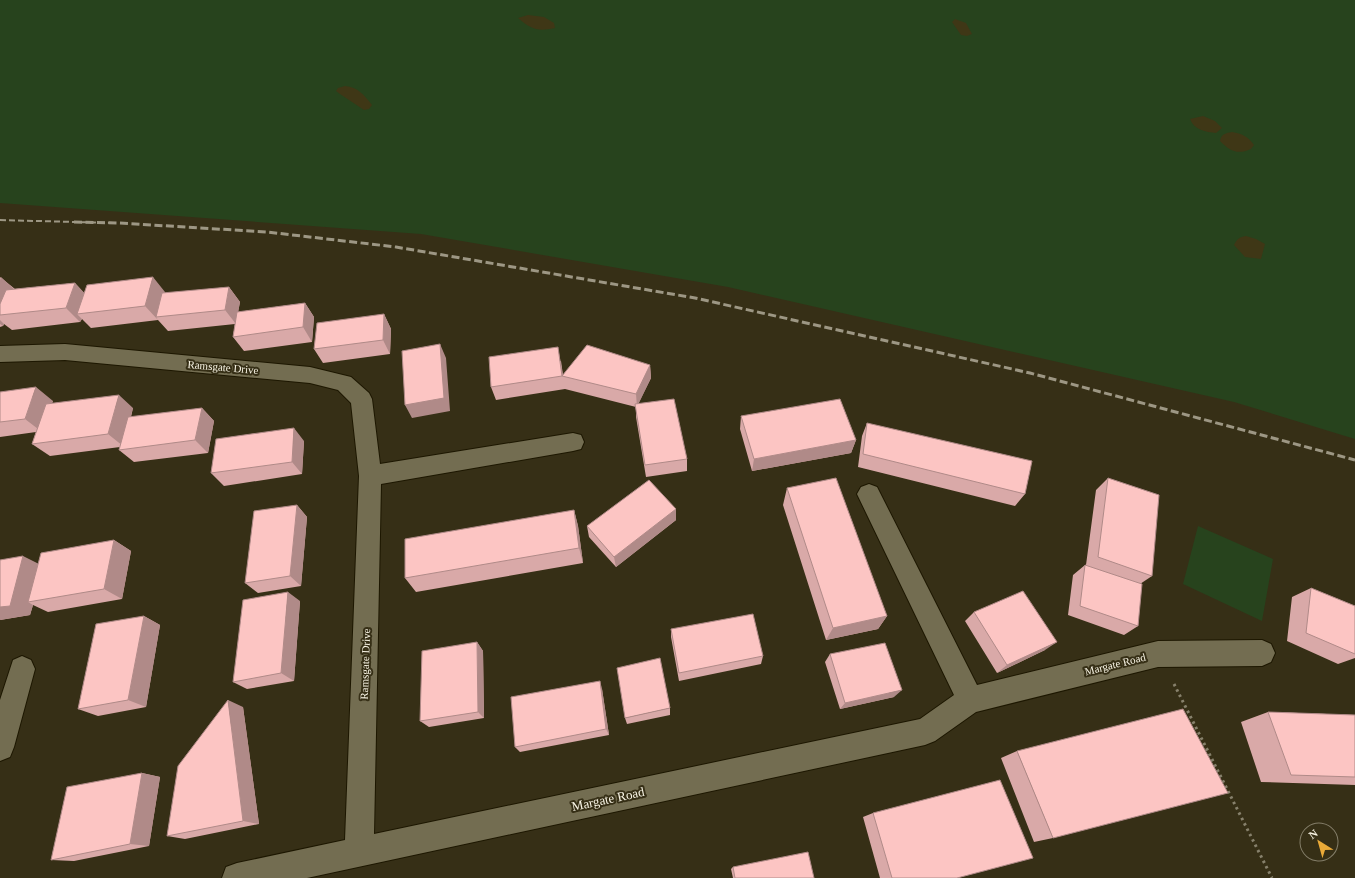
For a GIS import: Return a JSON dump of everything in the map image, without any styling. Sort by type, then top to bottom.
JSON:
[{"type":"street","name":"Ramsgate Drive","points":[[0,354],[65,352],[310,375],[344,384],[361,399],[370,476],[359,852]]},
{"type":"street","points":[[370,476],[573,442]]},
{"type":"street","points":[[869,494],[970,700]]},
{"type":"street","name":"Margate Road","points":[[237,878],[925,731],[970,700],[1158,654],[1262,653]]},
{"type":"street","points":[[0,747],[22,669]]},
{"type":"path","points":[[1158,654],[1272,878]]},
{"type":"green space","points":[[0,0],[1355,0],[1355,439],[1234,402],[728,287],[421,234],[0,203]]},
{"type":"green space","points":[[1198,526],[1273,559],[1262,621],[1183,584]]},
{"type":"sand","points":[[528,15],[544,17],[554,23],[555,28],[543,30],[535,29],[518,18]]},
{"type":"sand","points":[[955,19],[966,23],[972,34],[967,36],[961,35],[952,22]]},
{"type":"sand","points":[[345,86],[354,88],[363,95],[372,105],[369,109],[364,110],[336,91],[338,88]]},
{"type":"sand","points":[[1203,116],[1215,121],[1222,128],[1216,133],[1204,131],[1194,126],[1190,119]]},
{"type":"sand","points":[[1232,132],[1244,136],[1254,145],[1251,149],[1242,152],[1231,150],[1220,141],[1223,135]]},
{"type":"sand","points":[[1246,236],[1265,244],[1261,259],[1245,257],[1234,245],[1238,239]]},
{"type":"building","points":[[153,277],[145,306],[77,314],[87,285]]},
{"type":"building","points":[[75,283],[66,308],[0,315],[0,304],[6,290]]},
{"type":"building","points":[[229,287],[225,310],[156,317],[162,293]]},
{"type":"building","points":[[305,303],[303,327],[233,337],[237,312]]},
{"type":"building","points":[[384,314],[383,340],[314,349],[317,323]]},
{"type":"building","points":[[440,344],[444,398],[405,405],[402,351]]},
{"type":"building","points":[[587,345],[650,365],[636,394],[562,376]]},
{"type":"building","points":[[558,347],[562,376],[491,387],[489,357]]},
{"type":"building","points":[[36,387],[25,419],[0,422],[0,392]]},
{"type":"building","points":[[119,395],[108,434],[32,444],[46,404]]},
{"type":"building","points":[[674,399],[687,459],[645,465],[635,404]]},
{"type":"building","points":[[840,399],[856,440],[754,459],[741,416]]},
{"type":"building","points":[[202,408],[195,440],[119,450],[128,417]]},
{"type":"building","points":[[867,423],[1032,461],[1025,494],[863,454]]},
{"type":"building","points":[[294,428],[292,462],[211,473],[216,439]]},
{"type":"building","points":[[836,478],[887,616],[833,628],[787,488]]},
{"type":"building","points":[[1108,478],[1159,495],[1152,576],[1098,557]]},
{"type":"building","points":[[649,480],[676,509],[614,557],[587,526]]},
{"type":"building","points":[[297,505],[290,576],[245,583],[254,511]]},
{"type":"building","points":[[574,510],[579,548],[405,578],[405,539]]},
{"type":"building","points":[[114,540],[104,589],[28,602],[41,553]]},
{"type":"building","points":[[23,556],[10,606],[0,607],[0,560]]},
{"type":"building","points":[[1085,565],[1142,584],[1138,626],[1080,606]]},
{"type":"building","points":[[1311,588],[1355,606],[1355,654],[1306,633]]},
{"type":"building","points":[[1023,591],[1057,642],[1007,665],[974,612]]},
{"type":"building","points":[[288,592],[281,673],[233,682],[243,600]]},
{"type":"building","points":[[753,614],[763,656],[679,673],[671,629]]},
{"type":"building","points":[[144,616],[128,700],[78,709],[96,624]]},
{"type":"building","points":[[477,642],[478,712],[420,721],[422,651]]},
{"type":"building","points":[[885,643],[902,690],[845,703],[830,654]]},
{"type":"building","points":[[660,658],[670,708],[625,718],[617,668]]},
{"type":"building","points":[[600,681],[606,729],[515,747],[511,697]]},
{"type":"building","points":[[228,700],[243,821],[167,836],[178,766]]},
{"type":"building","points":[[1183,709],[1228,793],[1053,838],[1017,751]]},
{"type":"building","points":[[1268,712],[1355,715],[1355,777],[1291,775]]},
{"type":"building","points":[[142,773],[130,844],[51,860],[67,787]]},
{"type":"building","points":[[1000,780],[1033,858],[957,878],[892,878],[873,813]]},
{"type":"building","points":[[808,852],[814,878],[735,878],[733,867]]},
{"type":"railway","points":[[0,220],[82,222]]},
{"type":"railway","points":[[74,222],[82,222]]},
{"type":"railway","points":[[82,222],[267,232],[396,247],[695,298],[1030,373],[1355,460]]},
{"type":"railway","points":[[82,222],[113,223]]}]
